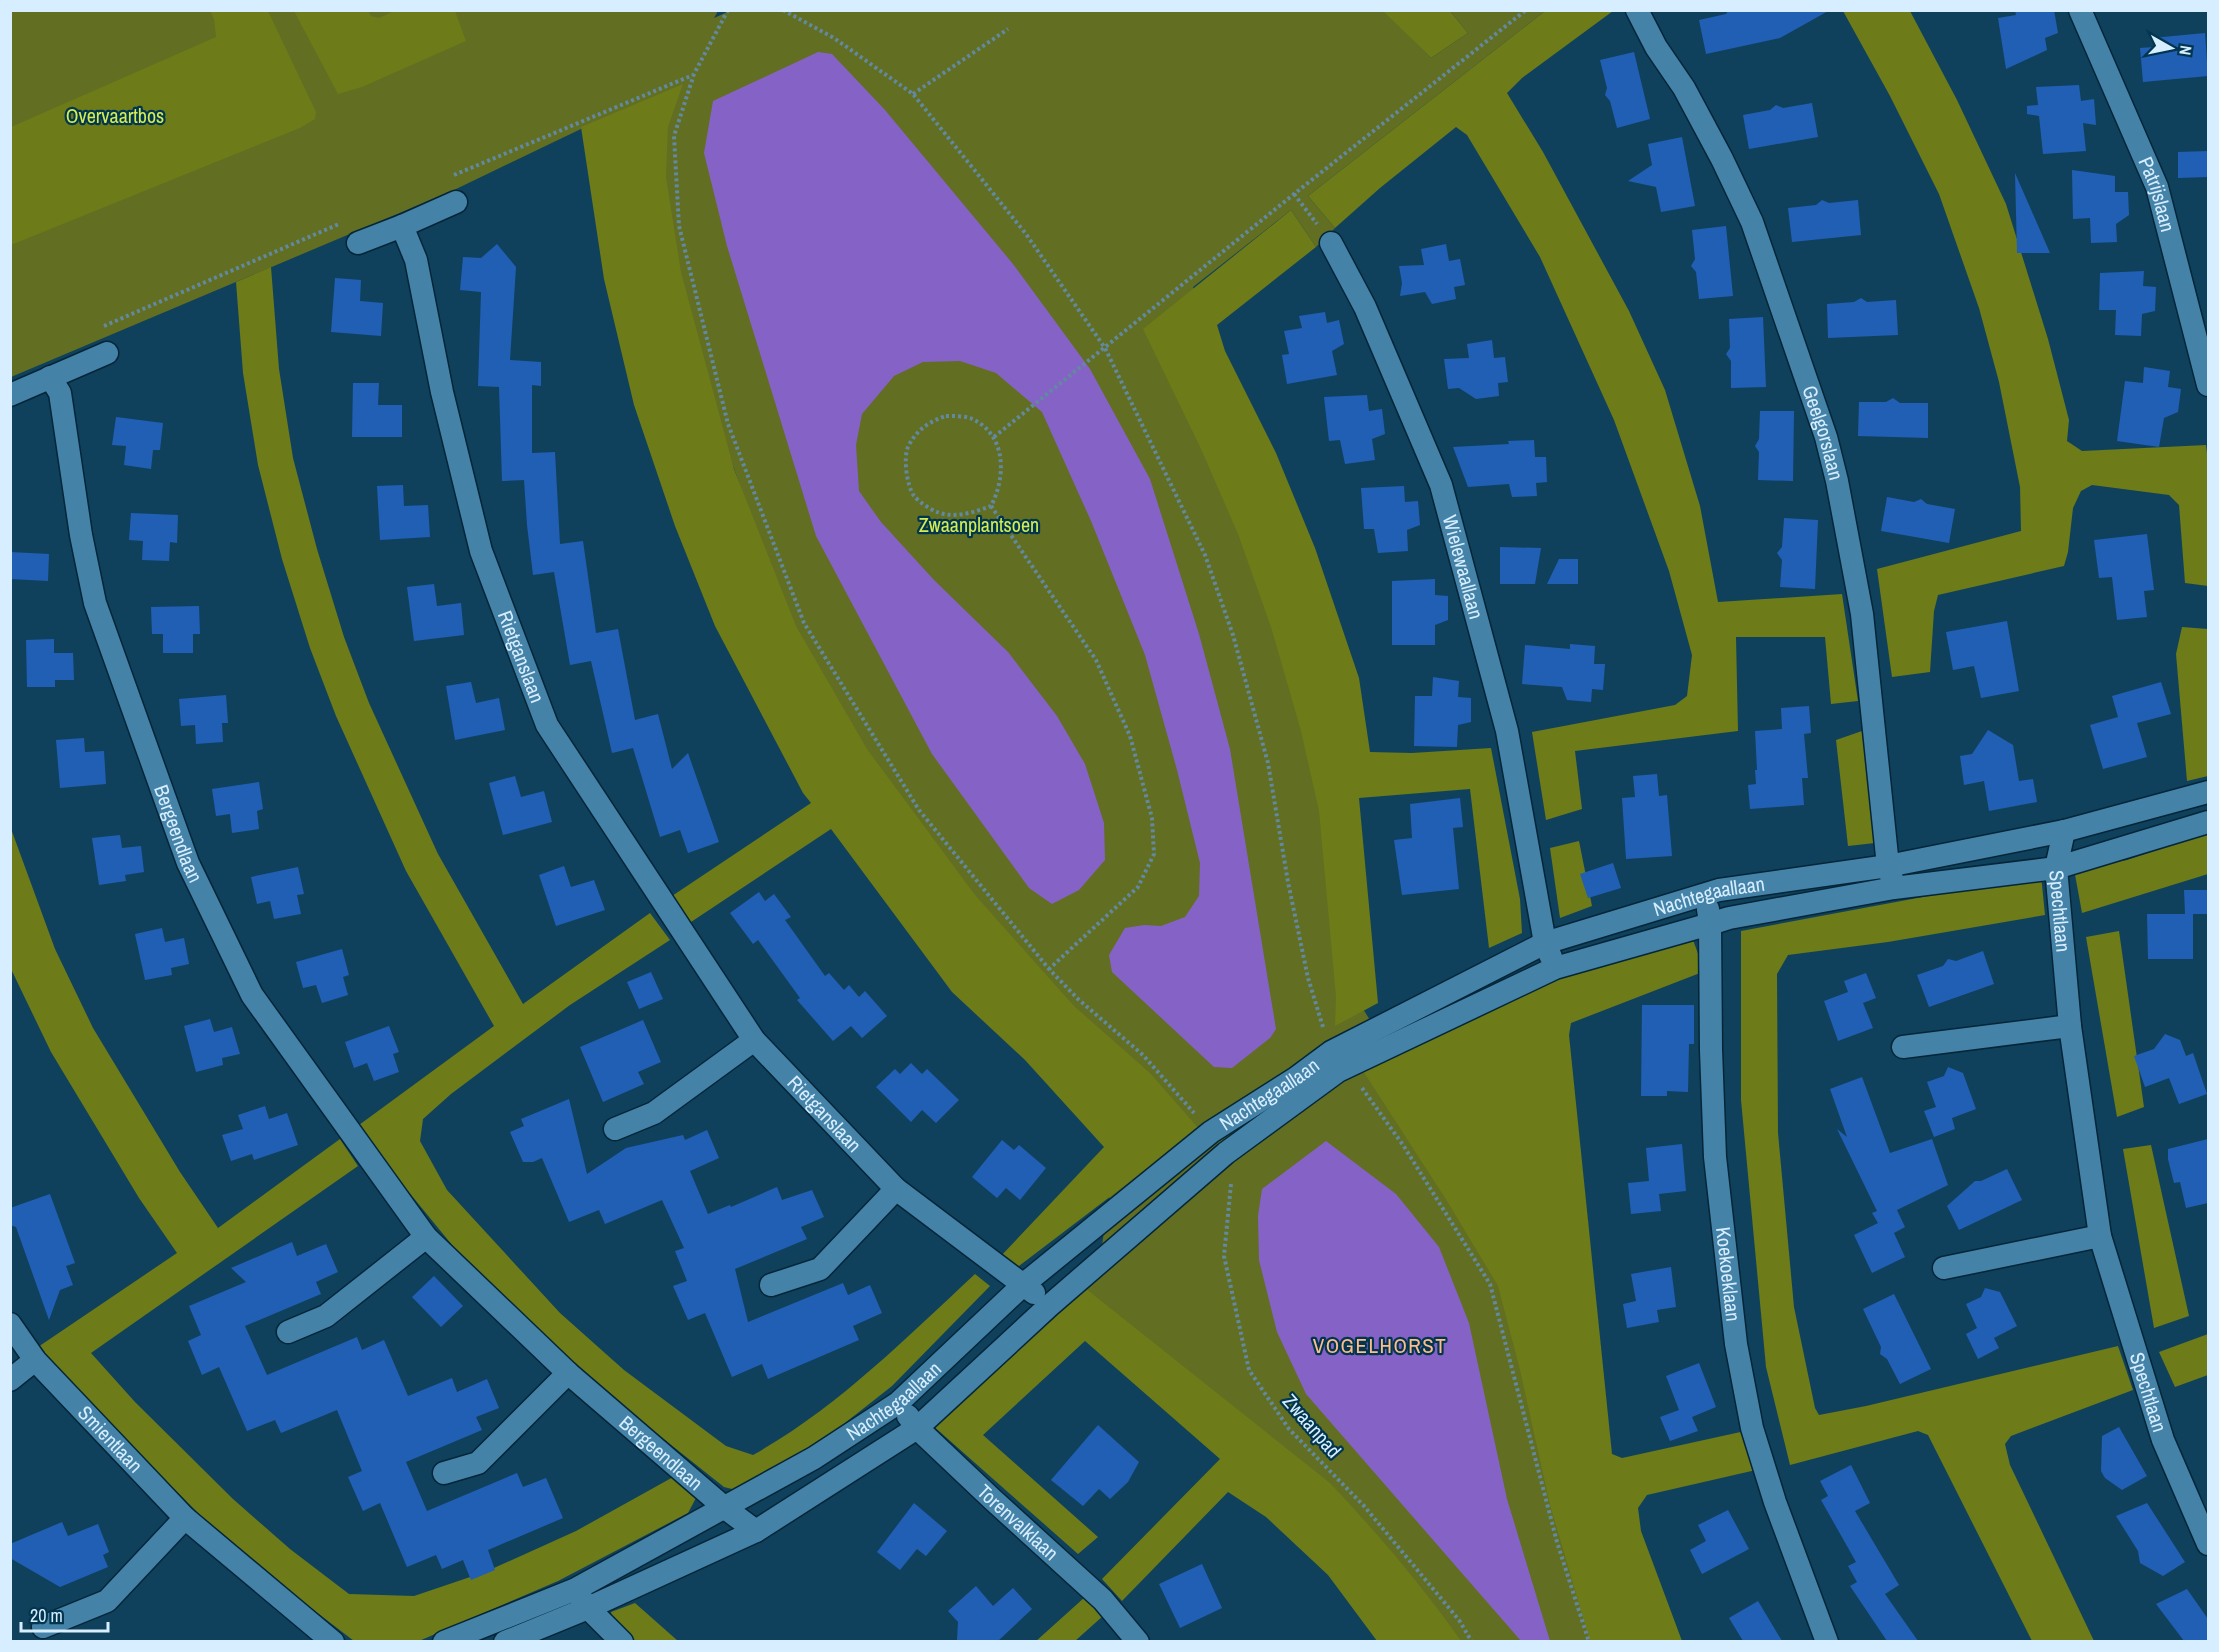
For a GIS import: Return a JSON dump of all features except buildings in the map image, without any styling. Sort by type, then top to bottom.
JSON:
[{"type":"street","name":"Geelgorslaan","points":[[1637,10],[1656,47],[1684,88],[1752,222],[1826,437],[1837,481],[1862,614],[1888,866],[1894,888]]},
{"type":"street","name":"Patrijslaan","points":[[2080,10],[2157,187],[2208,385]]},
{"type":"street","points":[[358,243],[456,202]]},
{"type":"street","name":"Rietganslaan","points":[[402,226],[416,260],[442,392],[481,551],[547,725],[754,1040],[896,1189],[1024,1284],[1049,1306]]},
{"type":"street","name":"Wielewaallaan","points":[[1330,243],[1365,307],[1441,485],[1507,731],[1545,943],[1555,969]]},
{"type":"street","points":[[10,395],[107,353]]},
{"type":"street","name":"Bergeendlaan","points":[[50,377],[60,393],[81,535],[94,603],[188,863],[252,994],[426,1237],[568,1373],[725,1508],[756,1531]]},
{"type":"street","name":"Nachtegaallaan","points":[[505,1641],[588,1608],[756,1531],[916,1428],[1049,1306],[1334,1061],[1545,943],[1719,890],[1888,866],[2064,831],[2208,792]]},
{"type":"street","name":"Nachtegaallaan","points":[[444,1641],[576,1589],[814,1458],[897,1403],[1024,1284],[1211,1132],[1296,1078],[1555,969],[1710,924],[1894,888],[2056,868],[2208,822]]},
{"type":"street","name":"Spechtlaan","points":[[2064,831],[2056,868],[2070,1026],[2100,1236],[2163,1440],[2208,1544]]},
{"type":"street","name":"Koekoeklaan","points":[[1705,894],[1710,924],[1715,1157],[1736,1344],[1752,1428],[1779,1513],[1827,1641]]},
{"type":"street","points":[[1903,1047],[2070,1026]]},
{"type":"street","points":[[615,1129],[654,1113],[754,1040]]},
{"type":"street","points":[[771,1285],[820,1269],[896,1189]]},
{"type":"street","points":[[1944,1268],[2100,1236]]},
{"type":"street","points":[[288,1332],[326,1316],[426,1237]]},
{"type":"street","name":"Smientlaan","points":[[10,1324],[35,1360],[185,1518],[333,1641]]},
{"type":"street","points":[[10,1380],[35,1360]]},
{"type":"street","points":[[444,1473],[478,1463],[568,1373]]},
{"type":"street","name":"Torenvalklaan","points":[[897,1403],[916,1428],[1103,1600],[1138,1641]]},
{"type":"street","points":[[43,1627],[107,1601],[185,1518]]},
{"type":"street","points":[[576,1589],[588,1608],[622,1641]]},
{"type":"path","points":[[728,10],[694,74],[674,136],[680,226],[728,424],[804,623],[919,810],[1049,969],[1078,999],[1143,1055],[1211,1132]]},
{"type":"path","points":[[783,10],[834,38],[913,94],[1026,234],[1105,348],[1205,555],[1233,635],[1268,763],[1288,882],[1308,978],[1334,1061],[1365,1090],[1403,1145],[1490,1284],[1557,1542],[1588,1641]]},
{"type":"path","points":[[994,437],[1526,10]]},
{"type":"path","points":[[913,94],[1008,29]]},
{"type":"path","points":[[1294,194],[1330,243]]},
{"type":"path","points":[[946,416],[968,417],[986,427],[994,437],[1002,462],[998,486],[991,506],[957,515],[936,512],[914,495],[905,469],[907,448],[930,420],[946,416]]},
{"type":"path","points":[[991,506],[1096,660],[1130,736],[1152,818],[1154,854],[1138,887],[1049,969]]},
{"type":"path","name":"Zwaanpad","points":[[1226,1152],[1231,1183],[1224,1256],[1249,1370],[1289,1429],[1364,1506],[1459,1620],[1472,1641]]},
{"type":"green space","name":"Zwaanplantsoen","points":[[732,10],[1383,10],[1431,58],[1468,33],[1450,11],[1545,11],[1308,196],[1335,228],[1316,247],[1291,210],[1193,287],[1307,654],[1355,996],[1427,1112],[1534,1308],[1626,1641],[1420,1641],[1085,1288],[1097,1278],[1117,1147],[864,832],[608,116],[454,190],[11,377],[10,11],[718,11],[714,18]]},
{"type":"green space","name":"Overvaartbos","points":[[210,11],[268,11],[316,112],[315,119],[300,128],[11,245],[11,127],[216,37],[214,19]]},
{"type":"green space","points":[[294,11],[368,11],[371,16],[379,18],[394,11],[455,11],[466,41],[362,87],[338,94]]},
{"type":"green space","points":[[1383,11],[1450,11],[1468,33],[1431,58]]},
{"type":"green space","points":[[1545,11],[1613,11],[1522,78],[1507,93],[1543,152],[1629,311],[1665,390],[1700,506],[1718,602],[1842,594],[1858,701],[1831,704],[1825,637],[1736,637],[1738,731],[1575,751],[1582,809],[1546,820],[1532,732],[1675,705],[1687,696],[1692,655],[1669,571],[1614,420],[1540,257],[1467,135],[1456,127],[1380,188],[1335,228],[1308,196]]},
{"type":"green space","points":[[1843,11],[1910,11],[1957,100],[2006,204],[2048,339],[2069,420],[2067,441],[2082,451],[2206,445],[2208,586],[2185,583],[2179,505],[2169,495],[2092,485],[2081,491],[2073,508],[2068,552],[2064,566],[1938,595],[1934,611],[1930,672],[1892,677],[1877,569],[2021,531],[2020,487],[1999,382],[1979,308],[1939,194],[1890,96]]},
{"type":"green space","points":[[683,84],[668,127],[666,177],[681,272],[734,469],[796,626],[867,749],[975,895],[1074,1006],[1150,1073],[1199,1129],[1015,1269],[1000,1257],[1104,1147],[1025,1060],[952,992],[831,829],[688,924],[669,898],[811,803],[803,793],[715,626],[675,526],[634,405],[604,279],[581,127]]},
{"type":"green space","points":[[1291,210],[1316,247],[1217,325],[1225,351],[1276,453],[1315,548],[1359,678],[1370,752],[1412,753],[1491,748],[1520,899],[1522,933],[1489,948],[1470,789],[1359,798],[1378,1003],[1335,1026],[1336,997],[1319,811],[1301,731],[1271,627],[1238,534],[1201,449],[1143,329]]},
{"type":"green space","points":[[271,267],[279,369],[293,458],[317,549],[344,637],[369,703],[438,854],[523,1004],[650,913],[670,940],[570,1005],[451,1094],[423,1119],[420,1141],[447,1190],[560,1313],[624,1370],[726,1446],[753,1455],[784,1436],[842,1394],[975,1274],[990,1286],[892,1386],[836,1430],[740,1491],[724,1487],[573,1367],[475,1273],[389,1168],[359,1125],[494,1026],[406,871],[336,716],[310,648],[282,559],[258,465],[243,373],[236,282]]},
{"type":"green space","points":[[2182,627],[2208,629],[2208,776],[2187,781],[2176,654]]},
{"type":"green space","points":[[1862,731],[1875,843],[1848,846],[1836,740]]},
{"type":"green space","points":[[10,826],[55,949],[93,1028],[180,1172],[218,1228],[340,1139],[358,1166],[91,1353],[135,1402],[233,1499],[290,1549],[349,1594],[414,1596],[485,1572],[576,1531],[675,1476],[697,1496],[688,1513],[558,1581],[419,1641],[354,1641],[268,1575],[209,1524],[111,1426],[38,1347],[177,1253],[139,1198],[51,1052],[11,969]]},
{"type":"green space","points":[[2208,833],[2208,874],[2082,913],[2074,869],[2127,860]]},
{"type":"green space","points":[[1579,841],[1592,906],[1560,918],[1550,848]]},
{"type":"green space","points":[[2041,875],[2045,915],[1888,942],[1788,955],[1777,974],[1778,1133],[1794,1307],[1815,1408],[1819,1415],[2118,1346],[2133,1390],[2011,1436],[2005,1444],[2010,1465],[2094,1641],[2032,1641],[1928,1435],[1918,1431],[1790,1465],[1766,1367],[1741,1100],[1741,931]]},
{"type":"green space","points":[[2119,931],[2144,1107],[2117,1117],[2086,937]]},
{"type":"green space","points":[[1693,940],[1700,959],[1700,973],[1571,1023],[1569,1035],[1612,1454],[1622,1458],[1745,1431],[1756,1470],[1647,1495],[1638,1508],[1641,1531],[1682,1641],[1590,1641],[1550,1505],[1520,1370],[1498,1286],[1447,1201],[1363,1071],[1558,976]]},
{"type":"green space","points":[[2151,1145],[2189,1316],[2154,1328],[2123,1149]]},
{"type":"green space","points":[[1085,1288],[1330,1483],[1398,1560],[1461,1641],[1377,1641],[1328,1575],[1266,1517],[1228,1492],[1122,1601],[1102,1579],[1220,1459],[1085,1341],[983,1435],[1098,1537],[1078,1554],[931,1424]]},
{"type":"green space","points":[[2208,1334],[2208,1375],[2175,1387],[2159,1352]]},
{"type":"green space","points":[[1085,1597],[1103,1616],[1075,1641],[1035,1642]]},
{"type":"green space","points":[[635,1603],[678,1641],[633,1641],[614,1624],[611,1612]]},
{"type":"shaded area","points":[[818,52],[832,54],[885,110],[1013,264],[1090,369],[1150,479],[1199,634],[1230,749],[1276,1029],[1270,1038],[1232,1068],[1214,1067],[1112,972],[1109,955],[1125,928],[1144,925],[1161,926],[1185,917],[1199,896],[1200,863],[1145,655],[1091,521],[1042,412],[996,373],[960,361],[923,362],[894,376],[862,414],[856,445],[859,491],[881,522],[934,580],[1008,652],[1057,716],[1085,764],[1104,823],[1105,860],[1079,890],[1052,904],[1029,888],[932,754],[816,536],[727,246],[704,153],[713,101]]},
{"type":"shaded area","points":[[1326,1141],[1396,1194],[1439,1247],[1469,1323],[1507,1499],[1550,1641],[1521,1641],[1306,1394],[1277,1332],[1259,1260],[1258,1216],[1262,1189]]},
{"type":"district","name":"VOGELHORST","points":[[1380,1346]]}]
